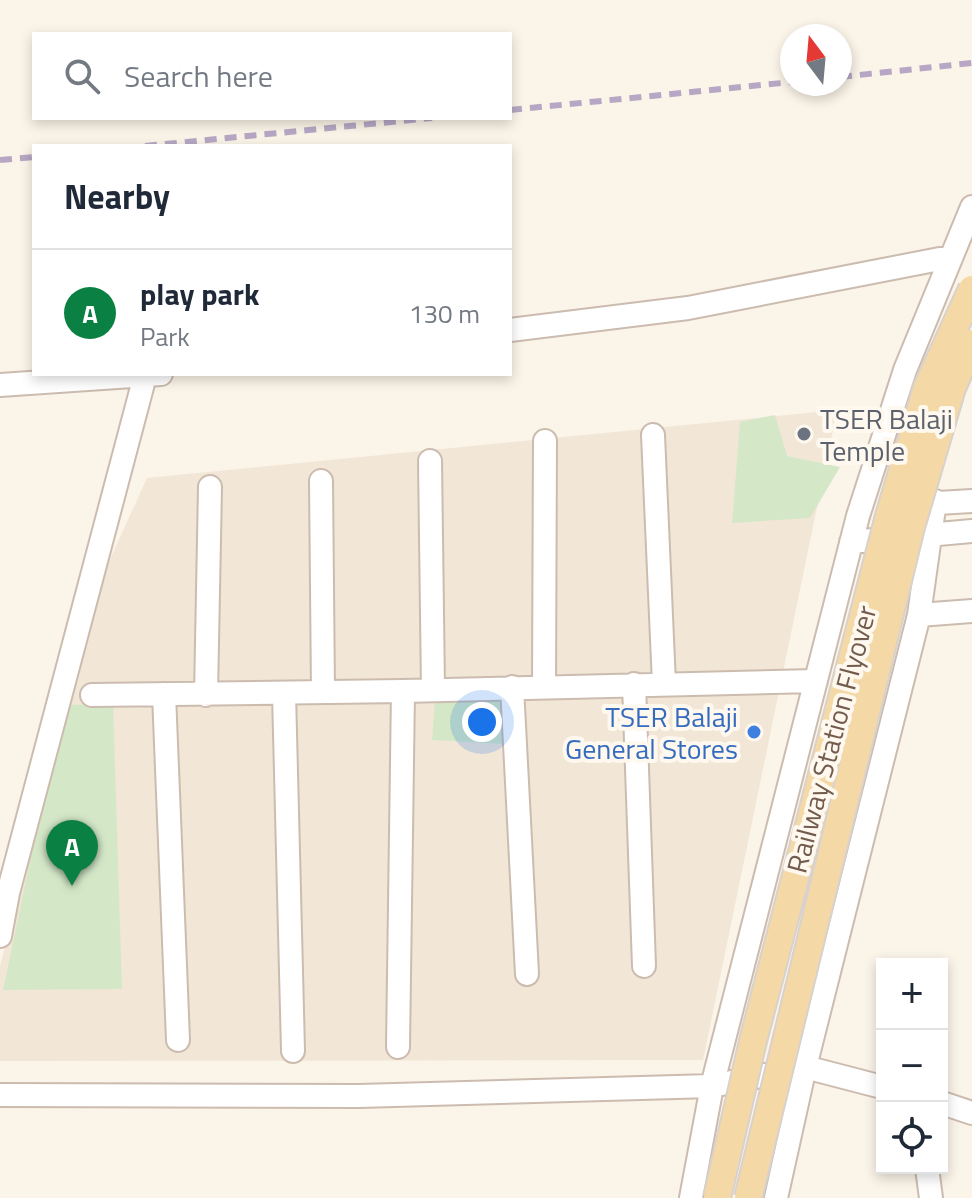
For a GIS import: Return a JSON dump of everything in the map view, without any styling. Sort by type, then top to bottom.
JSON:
[{"type":"main road","name":"Railway Station Flyover","points":[[717,1198],[753,1041],[889,516],[927,388],[972,289]]},
{"type":"main road","name":"Railway Station Flyover","points":[[748,1198],[911,527],[952,388],[972,343]]},
{"type":"street","points":[[691,1198],[712,1086],[858,516],[905,370],[972,207]]},
{"type":"street","points":[[512,330],[688,308],[950,257]]},
{"type":"street","points":[[0,385],[138,376]]},
{"type":"street","points":[[0,936],[4,893],[153,376]]},
{"type":"street","points":[[653,435],[664,684]]},
{"type":"street","points":[[544,686],[545,441]]},
{"type":"street","points":[[430,461],[433,689]]},
{"type":"street","points":[[321,481],[323,692]]},
{"type":"street","points":[[206,695],[210,487]]},
{"type":"street","points":[[858,516],[935,501],[972,501]]},
{"type":"street","points":[[776,1198],[805,1067],[919,615],[935,501]]},
{"type":"street","points":[[851,542],[972,531]]},
{"type":"street","points":[[919,615],[972,611]]},
{"type":"street","points":[[92,695],[816,681]]},
{"type":"street","points":[[634,684],[644,966]]},
{"type":"street","points":[[512,687],[527,974]]},
{"type":"street","points":[[398,1047],[403,691]]},
{"type":"street","points":[[284,693],[293,1051]]},
{"type":"street","points":[[164,694],[178,1040]]},
{"type":"street","points":[[0,1095],[359,1096],[712,1086],[805,1067],[876,1085]]},
{"type":"street","points":[[948,1105],[972,1113]]},
{"type":"street","points":[[928,1174],[931,1198]]},
{"type":"shaded area","points":[[837,410],[703,1060],[0,1061],[0,966],[47,783],[77,632],[147,478]]},
{"type":"green space","points":[[775,415],[787,456],[840,467],[810,518],[732,523],[740,422]]},
{"type":"green space","points":[[435,700],[508,701],[506,744],[432,740]]},
{"type":"green space","points":[[113,704],[122,989],[3,990],[63,705]]},
{"type":"railway","points":[[852,76],[972,63]]},
{"type":"railway","points":[[512,110],[780,83]]},
{"type":"railway","points":[[166,144],[412,120]]},
{"type":"railway","points":[[0,160],[32,157]]},
{"type":"place","name":"TSER Balaji Temple","points":[[804,434]]},
{"type":"place","name":"TSER Balaji General Stores","points":[[754,732]]},
{"type":"place","name":"play park","points":[[72,886]]}]
